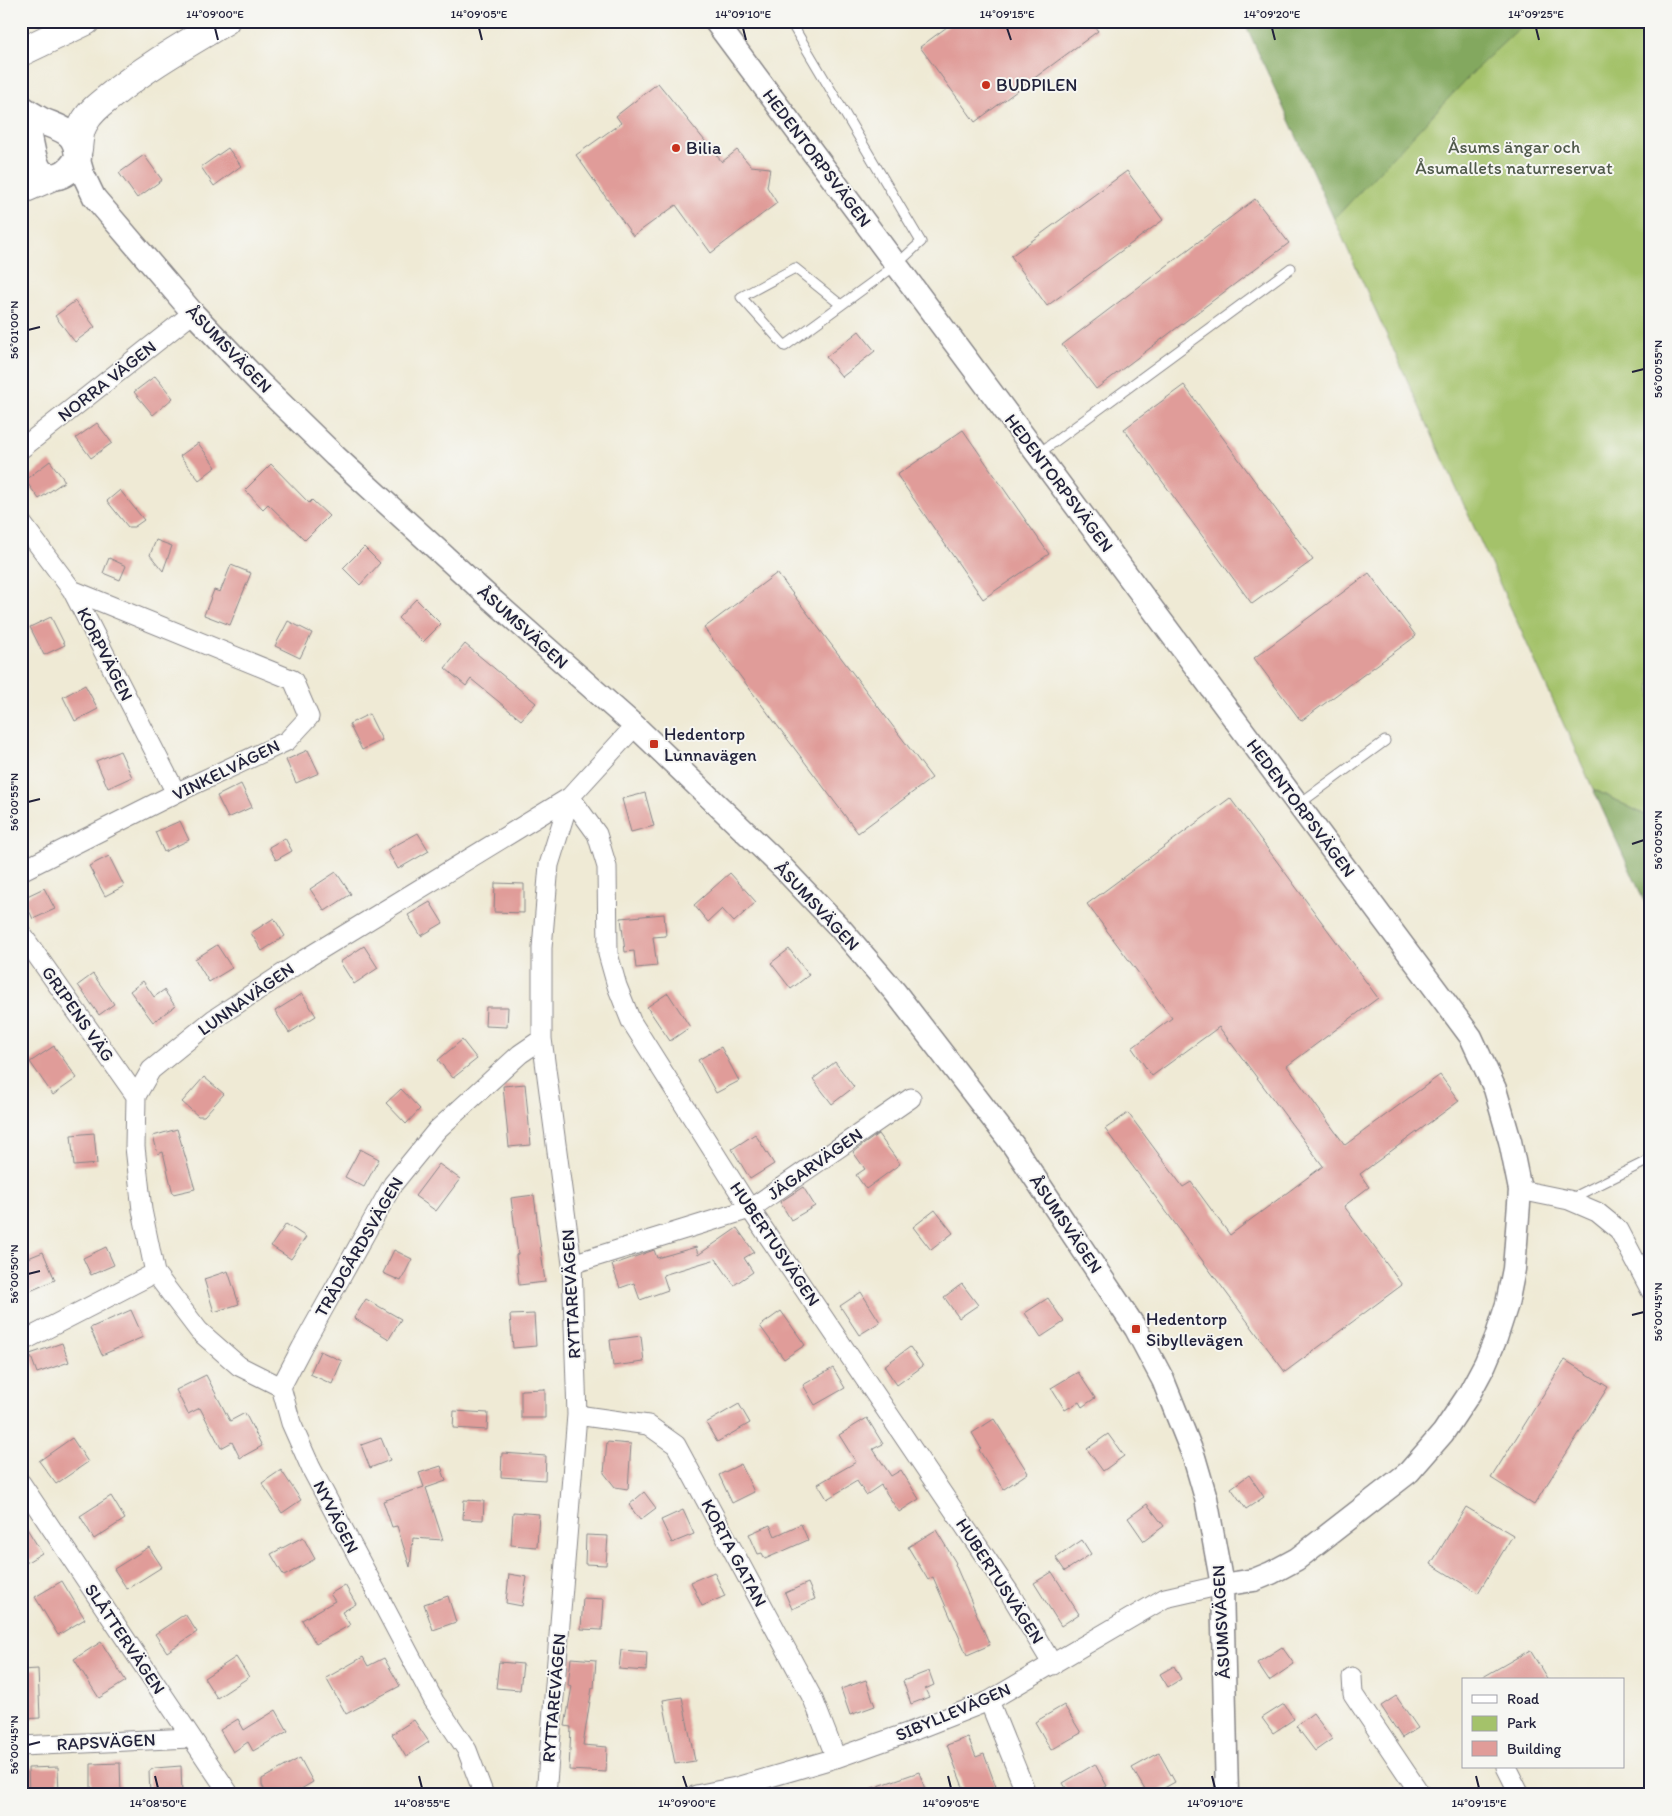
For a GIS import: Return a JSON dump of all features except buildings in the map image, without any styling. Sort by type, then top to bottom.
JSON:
[{"type":"highway","points":[[21,52],[86,21]]},
{"type":"highway","points":[[78,153],[79,136],[83,124],[94,109],[119,88],[148,68],[225,21]]},
{"type":"highway","points":[[21,190],[54,176]]},
{"type":"main road","points":[[21,108],[40,120],[69,133],[75,140],[78,153],[70,170],[54,176],[43,173],[36,166],[32,156],[29,137],[21,118]]},
{"type":"street","name":"HEDENTORPSVÄGEN","points":[[715,21],[1471,1037],[1495,1089],[1510,1141],[1520,1190],[1514,1268],[1508,1304],[1485,1364],[1442,1434],[1409,1472],[1298,1559],[1254,1580],[1222,1585]]},
{"type":"street","name":"ÅSUMSVÄGEN","points":[[78,153],[83,174],[94,197],[193,313],[259,382],[336,456],[488,596],[635,726],[768,854],[840,928],[895,992],[1013,1146],[1136,1328],[1164,1380],[1188,1441],[1206,1498],[1222,1585],[1227,1795]]},
{"type":"street","name":"ÅSUMSVÄGEN","points":[[54,176],[94,197]]},
{"type":"street","name":"NORRA VÄGEN","points":[[21,448],[193,313]]},
{"type":"street","name":"KORPVÄGEN","points":[[21,522],[72,590],[176,793]]},
{"type":"street","name":"VINKELVÄGEN","points":[[21,871],[176,793],[287,741],[310,717],[293,680],[72,590]]},
{"type":"street","name":"LUNNAVÄGEN","points":[[155,1273],[142,1210],[135,1147],[136,1096],[151,1070],[214,1019],[313,953],[570,797],[635,726]]},
{"type":"street","name":"RYTTAREVÄGEN","points":[[546,1795],[577,1415],[572,1264],[542,1039],[542,948],[549,865],[570,797]]},
{"type":"street","name":"HUBERTUSVÄGEN","points":[[570,797],[597,834],[607,866],[608,954],[617,986],[631,1021],[750,1209],[1008,1592],[1053,1665]]},
{"type":"street","name":"GRIPENS VÄG","points":[[21,933],[136,1096]]},
{"type":"street","name":"TRÄDGÅRDSVÄGEN","points":[[281,1387],[393,1184],[437,1130],[520,1054],[542,1039]]},
{"type":"street","name":"JÄGARVÄGEN","points":[[572,1264],[750,1209],[911,1098]]},
{"type":"street","points":[[1520,1190],[1569,1200],[1597,1212],[1619,1230],[1651,1291]]},
{"type":"street","points":[[21,1342],[155,1273],[199,1331],[239,1366],[281,1387]]},
{"type":"street","name":"NYVÄGEN","points":[[281,1387],[291,1423],[311,1468],[434,1701],[467,1750],[484,1795]]},
{"type":"street","name":"KORTA GATAN","points":[[577,1415],[648,1425],[676,1445],[813,1699],[836,1758]]},
{"type":"street","name":"SLÅTTERVÄGEN","points":[[21,1483],[190,1738],[230,1795]]},
{"type":"street","name":"SIBYLLEVÄGEN","points":[[696,1795],[736,1787],[836,1758],[989,1701],[1165,1598],[1222,1585]]},
{"type":"street","points":[[1352,1676],[1353,1694],[1422,1795]]},
{"type":"street","points":[[989,1701],[1027,1795]]},
{"type":"street","name":"RAPSVÄGEN","points":[[21,1746],[190,1738]]},
{"type":"street","points":[[1506,1768],[1520,1795]]},
{"type":"lane","points":[[790,21],[921,242],[896,265],[785,346],[742,297],[795,268],[841,305]]},
{"type":"lane","points":[[1037,454],[1291,268]]},
{"type":"lane","points":[[1298,804],[1385,741]]},
{"type":"lane","points":[[1569,1200],[1651,1159]]},
{"type":"green space","points":[[1244,21],[1527,21],[1481,64],[1334,219]]},
{"type":"green space","name":"Åsums ängar och Åsumallets naturreservat","points":[[1318,21],[1651,21],[1651,818],[1593,789],[1334,219],[1375,175]]},
{"type":"green space","points":[[1593,789],[1651,818],[1651,916]]},
{"type":"place","name":"BUDPILEN","points":[[986,85]]},
{"type":"place","name":"Bilia","points":[[676,148]]},
{"type":"place","name":"Hedentorp Lunnavägen","points":[[654,744]]},
{"type":"place","name":"Hedentorp Sibyllevägen","points":[[1136,1329]]}]
